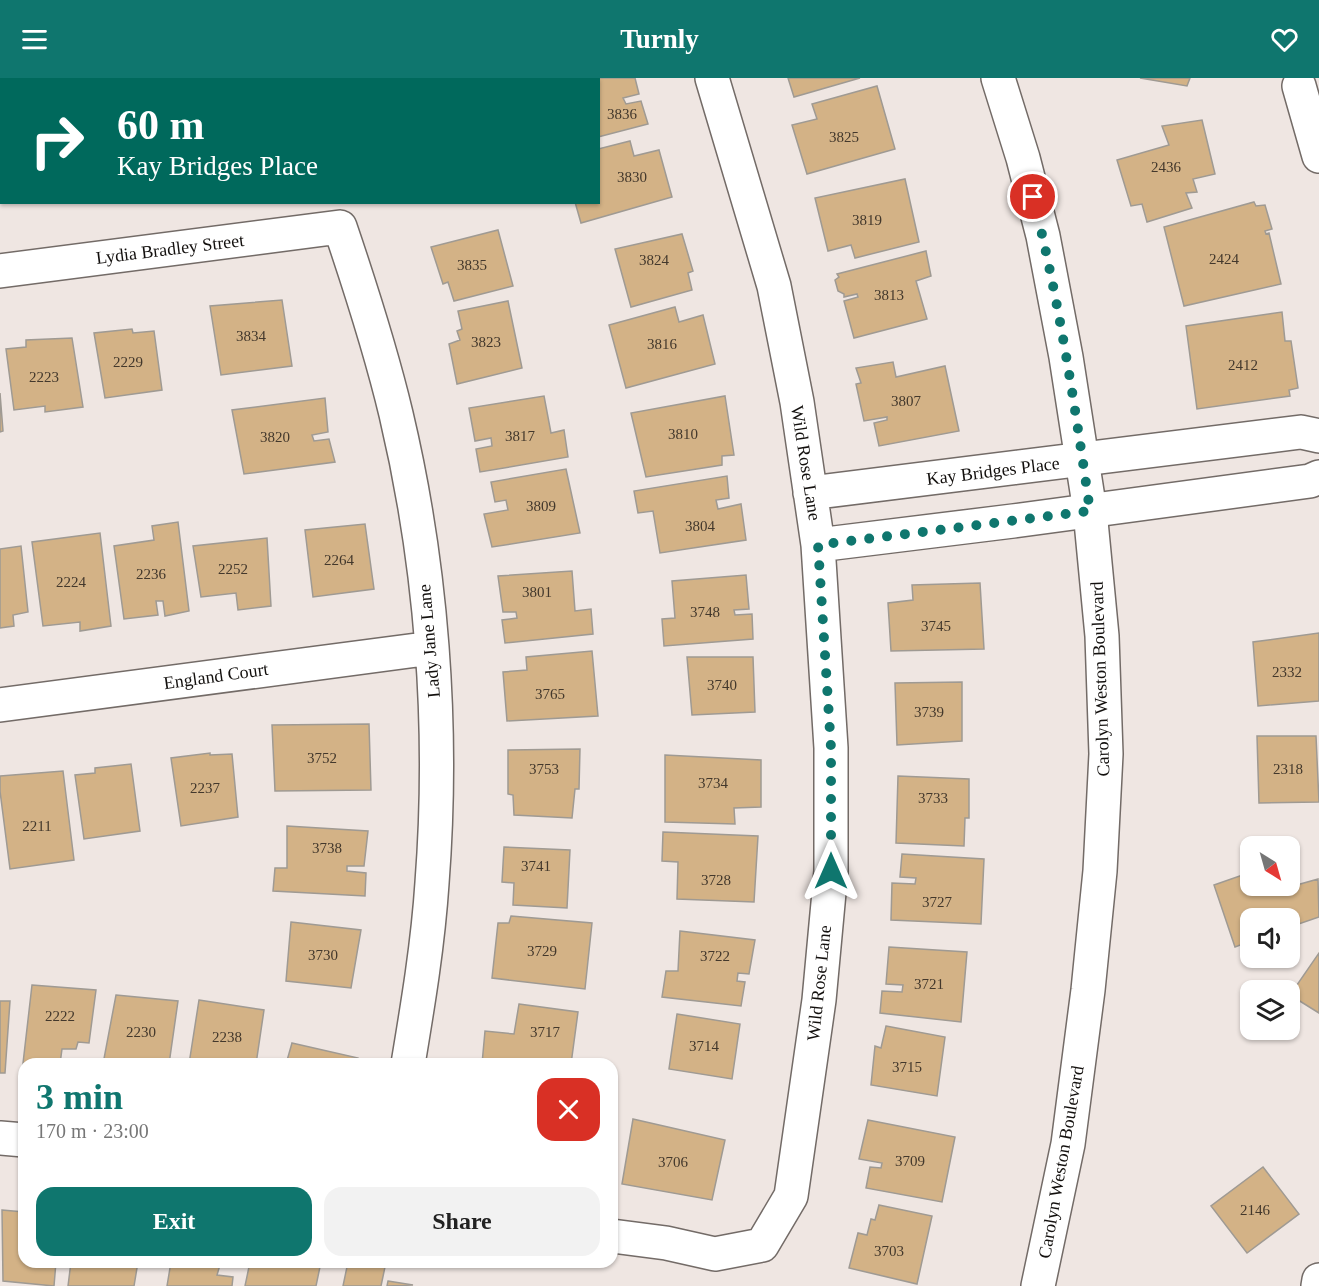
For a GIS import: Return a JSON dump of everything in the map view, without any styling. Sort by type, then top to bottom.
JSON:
[{"type":"street","name":"Wild Rose Lane","points":[[618,1237],[666,1243],[715,1254],[762,1245],[791,1196],[819,1000],[831,871],[831,748],[818,545],[797,402],[774,286],[712,78]]},
{"type":"street","name":"Carolyn Weston Boulevard","points":[[998,78],[1023,158],[1042,236],[1066,357],[1090,511],[1102,636],[1106,742],[1100,871],[1088,990],[1068,1144],[1038,1286]]},
{"type":"street","points":[[1299,86],[1319,156]]},
{"type":"street","name":"Lydia Bradley Street","points":[[0,271],[340,227]]},
{"type":"street","name":"Lady Jane Lane","points":[[340,227],[367,306],[396,414],[417,522],[432,648],[437,769],[432,883],[421,990],[409,1058]]},
{"type":"street","name":"Kay Bridges Place","points":[[810,493],[1301,432],[1319,436]]},
{"type":"street","points":[[818,545],[1090,511],[1310,481],[1319,477]]},
{"type":"street","name":"England Court","points":[[0,705],[432,648]]},
{"type":"street","points":[[0,1138],[18,1140]]},
{"type":"street","points":[[1318,1286],[1319,1280]]},
{"type":"building","points":[[600,78],[635,78],[639,94],[623,98],[626,104],[641,101],[648,124],[600,136]]},
{"type":"building","points":[[788,78],[860,78],[794,97]]},
{"type":"building","points":[[1140,78],[1190,78],[1187,86]]},
{"type":"building","points":[[877,86],[895,149],[807,174],[792,125],[817,119],[812,104]]},
{"type":"building","points":[[1202,120],[1215,174],[1193,179],[1197,192],[1186,193],[1192,208],[1147,222],[1142,204],[1131,206],[1117,160],[1169,145],[1162,126]]},
{"type":"building","points":[[630,141],[634,156],[659,150],[672,197],[581,223],[576,204],[600,204],[600,148]]},
{"type":"building","points":[[905,179],[919,242],[855,258],[851,245],[828,251],[815,198]]},
{"type":"building","points":[[1254,202],[1256,206],[1265,205],[1272,229],[1265,231],[1266,234],[1269,233],[1281,284],[1184,306],[1164,227]]},
{"type":"building","points":[[498,230],[513,286],[454,301],[448,282],[443,284],[431,247]]},
{"type":"building","points":[[682,234],[693,271],[688,273],[692,290],[631,307],[615,249]]},
{"type":"building","points":[[926,251],[931,276],[916,281],[927,319],[854,338],[844,301],[858,297],[857,294],[844,297],[844,294],[838,291],[835,280],[839,277],[837,274]]},
{"type":"building","points":[[282,300],[292,366],[221,375],[210,306]]},
{"type":"building","points":[[508,301],[522,368],[457,384],[449,344],[460,340],[457,331],[462,329],[458,311]]},
{"type":"building","points":[[675,307],[679,322],[703,315],[715,364],[626,388],[609,325]]},
{"type":"building","points":[[1282,312],[1285,341],[1291,341],[1298,388],[1289,390],[1290,396],[1197,409],[1186,326]]},
{"type":"building","points":[[132,329],[133,333],[154,331],[162,390],[105,398],[94,333]]},
{"type":"building","points":[[72,338],[83,407],[45,412],[45,406],[14,410],[6,349],[26,347],[26,340]]},
{"type":"building","points":[[893,362],[896,377],[945,366],[959,431],[879,446],[874,423],[887,420],[887,417],[864,421],[856,384],[861,383],[856,368]]},
{"type":"building","points":[[0,393],[3,431],[0,432]]},
{"type":"building","points":[[544,396],[551,433],[564,430],[568,457],[480,472],[476,449],[492,446],[491,438],[475,441],[469,408]]},
{"type":"building","points":[[725,396],[734,455],[722,456],[722,465],[646,477],[631,413]]},
{"type":"building","points":[[325,398],[328,432],[312,435],[314,441],[329,439],[335,462],[244,474],[232,410]]},
{"type":"building","points":[[566,469],[580,533],[492,547],[484,514],[508,510],[506,500],[495,502],[491,482]]},
{"type":"building","points":[[727,476],[729,498],[716,500],[718,509],[741,504],[746,540],[660,553],[653,511],[638,513],[634,491]]},
{"type":"building","points":[[178,522],[189,611],[165,616],[163,601],[156,601],[158,615],[124,619],[114,546],[154,540],[152,526]]},
{"type":"building","points":[[365,524],[374,589],[313,597],[305,530]]},
{"type":"building","points":[[100,533],[111,626],[80,631],[80,622],[43,626],[32,542]]},
{"type":"building","points":[[267,538],[271,606],[238,610],[236,593],[201,597],[193,546]]},
{"type":"building","points":[[21,546],[28,612],[13,615],[14,626],[0,628],[0,549]]},
{"type":"building","points":[[572,571],[575,611],[591,609],[593,634],[505,643],[502,620],[517,618],[516,612],[503,612],[498,576]]},
{"type":"building","points":[[746,575],[749,609],[734,610],[735,615],[752,614],[753,639],[664,646],[662,619],[675,618],[672,581]]},
{"type":"building","points":[[980,583],[984,649],[891,651],[888,603],[913,600],[912,585]]},
{"type":"building","points":[[1319,633],[1319,701],[1258,706],[1253,642]]},
{"type":"building","points":[[592,651],[598,716],[507,721],[503,672],[527,670],[526,657]]},
{"type":"building","points":[[687,657],[753,657],[755,712],[692,715]]},
{"type":"building","points":[[962,682],[962,741],[897,745],[895,683]]},
{"type":"building","points":[[369,724],[371,790],[275,791],[272,725]]},
{"type":"building","points":[[1257,736],[1316,736],[1319,802],[1259,803]]},
{"type":"building","points":[[580,749],[579,789],[575,789],[572,818],[514,815],[513,795],[508,794],[508,750]]},
{"type":"building","points":[[210,753],[210,755],[232,754],[238,817],[181,826],[171,758]]},
{"type":"building","points":[[665,755],[761,760],[761,807],[734,808],[735,824],[665,822]]},
{"type":"building","points":[[131,764],[140,831],[84,839],[75,775],[95,773],[95,768]]},
{"type":"building","points":[[63,771],[74,860],[10,869],[0,776]]},
{"type":"building","points":[[898,776],[969,779],[969,818],[965,818],[964,846],[896,843]]},
{"type":"building","points":[[287,826],[368,831],[364,866],[347,866],[347,871],[366,873],[365,896],[273,891],[275,868],[287,868]]},
{"type":"building","points":[[663,832],[758,836],[754,902],[677,899],[678,862],[662,861]]},
{"type":"building","points":[[504,847],[570,850],[567,908],[513,905],[514,883],[502,882]]},
{"type":"building","points":[[902,854],[984,859],[981,924],[891,920],[892,883],[915,884],[916,878],[900,877]]},
{"type":"building","points":[[1240,876],[1240,896],[1300,896],[1300,884],[1318,879],[1319,917],[1300,924],[1300,908],[1240,908],[1240,945],[1235,947],[1214,885]]},
{"type":"building","points":[[511,916],[592,923],[585,989],[492,978],[498,923],[509,923]]},
{"type":"building","points":[[291,922],[361,930],[351,988],[286,981]]},
{"type":"building","points":[[680,931],[755,940],[749,974],[738,973],[737,981],[745,982],[741,1006],[662,997],[666,971],[678,971]]},
{"type":"building","points":[[889,947],[967,952],[961,1022],[880,1013],[882,991],[902,992],[903,985],[886,984]]},
{"type":"building","points":[[1319,953],[1319,1013],[1300,1001],[1300,981]]},
{"type":"building","points":[[32,985],[96,990],[89,1043],[78,1042],[76,1049],[62,1049],[61,1058],[24,1058]]},
{"type":"building","points":[[116,995],[178,1001],[170,1058],[104,1058]]},
{"type":"building","points":[[199,1000],[264,1010],[257,1058],[190,1058]]},
{"type":"building","points":[[0,1001],[10,1001],[5,1073],[0,1073]]},
{"type":"building","points":[[519,1004],[578,1012],[572,1058],[483,1058],[485,1031],[514,1034]]},
{"type":"building","points":[[677,1014],[740,1024],[732,1079],[669,1069]]},
{"type":"building","points":[[886,1026],[945,1037],[937,1096],[871,1085],[875,1046],[881,1048]]},
{"type":"building","points":[[292,1043],[358,1058],[288,1058]]},
{"type":"building","points":[[633,1119],[725,1140],[712,1200],[622,1184]]},
{"type":"building","points":[[868,1120],[955,1137],[942,1202],[866,1188],[870,1167],[881,1168],[882,1163],[859,1159]]},
{"type":"building","points":[[1263,1167],[1299,1214],[1247,1253],[1211,1206]]},
{"type":"building","points":[[879,1205],[932,1216],[917,1284],[849,1268],[858,1233],[867,1235],[871,1219],[875,1220]]},
{"type":"building","points":[[2,1210],[18,1211],[18,1268],[56,1268],[54,1286],[3,1281]]},
{"type":"building","points":[[70,1268],[137,1268],[134,1286],[68,1286]]},
{"type":"building","points":[[170,1268],[219,1268],[217,1275],[233,1277],[232,1286],[167,1286]]},
{"type":"building","points":[[249,1268],[320,1268],[316,1286],[245,1286]]},
{"type":"building","points":[[347,1268],[385,1268],[381,1286],[343,1286]]},
{"type":"building","points":[[388,1281],[413,1285],[387,1286]]},
{"type":"route","points":[[831,871],[831,748],[818,545],[1090,511],[1066,357],[1033,197]]}]
